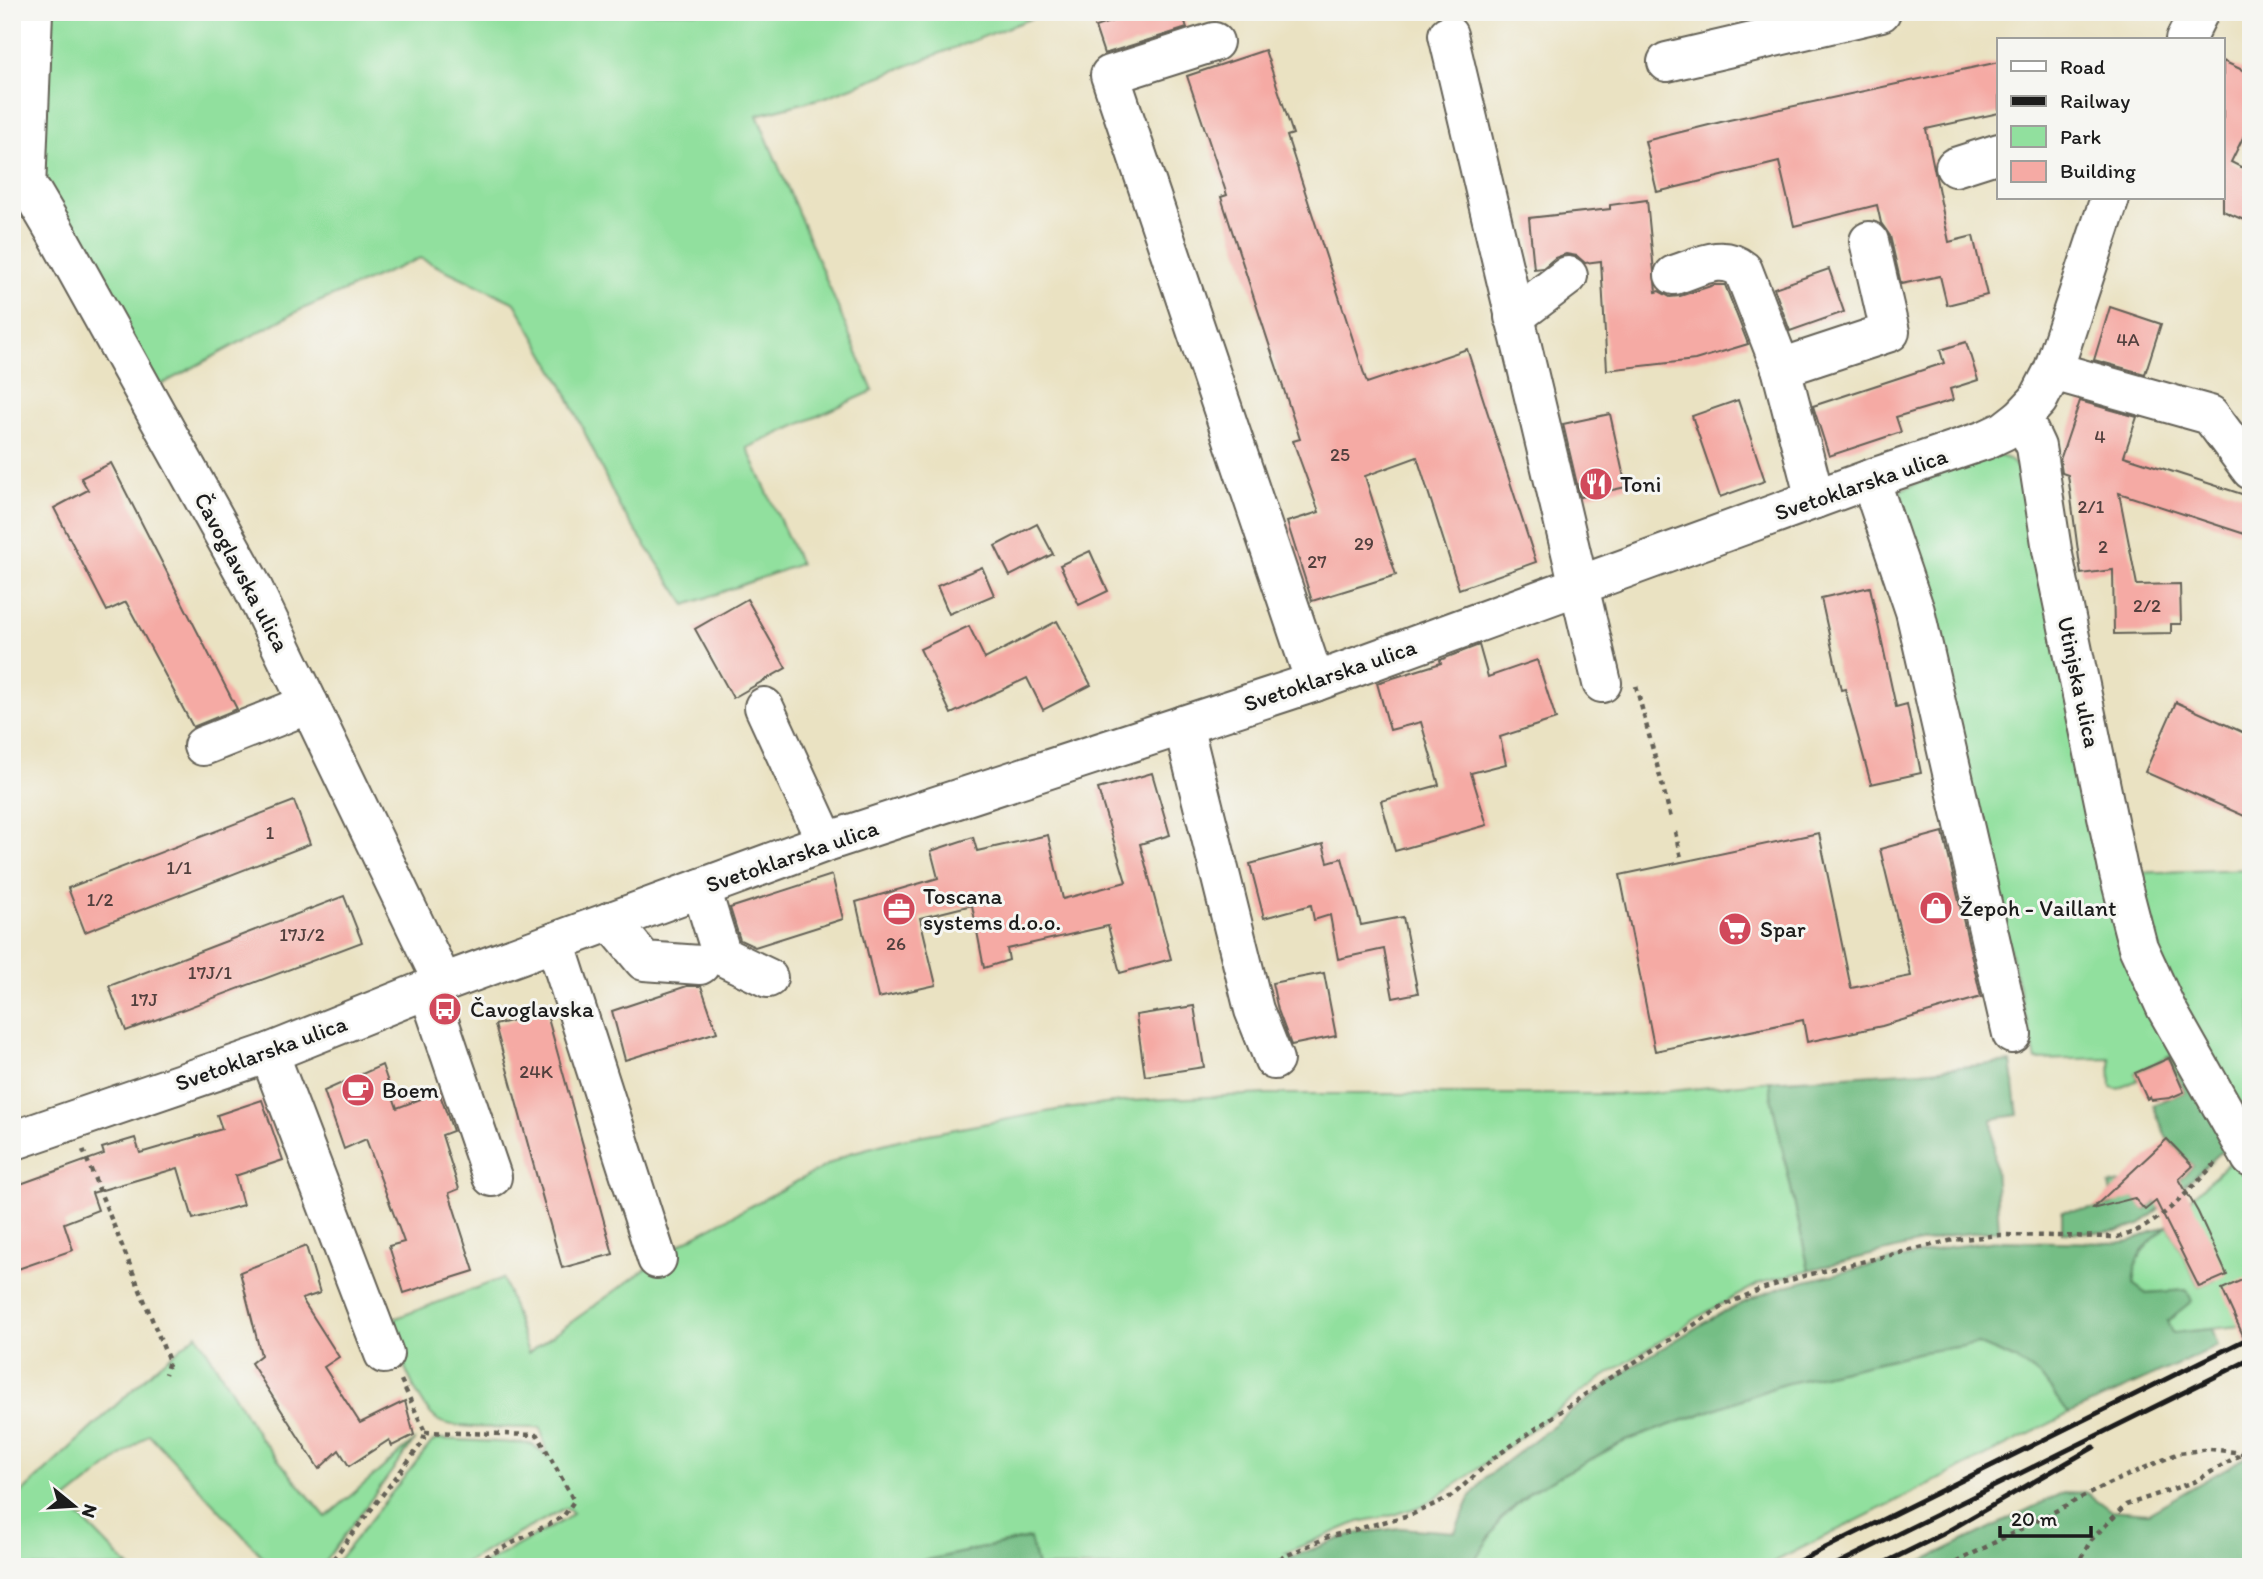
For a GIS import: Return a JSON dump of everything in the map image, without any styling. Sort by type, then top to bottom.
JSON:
[{"type":"street","points":[[19,185],[33,12]]},
{"type":"street","points":[[1667,62],[1743,27],[1881,12]]},
{"type":"street","points":[[1448,35],[1577,586],[1618,682]]},
{"type":"street","points":[[1214,42],[1110,75],[1315,682]]},
{"type":"street","points":[[1955,167],[1997,154]]},
{"type":"street","name":"Čavoglavska ulica","points":[[19,185],[33,194],[56,233],[251,584],[309,704],[436,986],[492,1177]]},
{"type":"street","points":[[2022,417],[2038,400],[2053,371],[2109,200]]},
{"type":"street","points":[[1781,368],[1891,332],[1869,241]]},
{"type":"street","points":[[1674,275],[1720,260],[1734,262],[1743,270],[1781,368],[1815,499]]},
{"type":"street","points":[[1514,317],[1568,276]]},
{"type":"street","points":[[2053,371],[2210,415],[2251,470]]},
{"type":"street","name":"Svetoklarska ulica","points":[[12,1141],[269,1053],[436,986],[826,842],[1315,682],[1870,479],[1985,440],[2004,432],[2022,417]]},
{"type":"street","name":"Utinjska ulica","points":[[2022,417],[2036,447],[2052,550],[2119,874],[2138,947],[2166,1009],[2246,1149]]},
{"type":"street","points":[[1870,479],[1915,611],[2012,1034]]},
{"type":"street","points":[[204,746],[309,704]]},
{"type":"street","points":[[764,707],[826,842]]},
{"type":"street","points":[[1184,725],[1254,1010],[1273,1060]]},
{"type":"street","points":[[701,888],[722,956],[768,978]]},
{"type":"street","points":[[611,921],[644,961],[699,965]]},
{"type":"street","points":[[555,942],[657,1259]]},
{"type":"street","points":[[269,1053],[384,1354]]},
{"type":"path","points":[[1618,682],[1671,818]]},
{"type":"path","points":[[1675,832],[1682,862]]},
{"type":"path","points":[[71,1121],[169,1361],[165,1374]]},
{"type":"path","points":[[1261,1567],[1328,1537],[1413,1514],[1452,1496],[1496,1457],[1602,1382],[1727,1304],[1761,1289],[1807,1275],[1953,1240],[2000,1235],[2127,1235],[2162,1215],[2246,1149]]},
{"type":"path","points":[[327,1567],[423,1442],[425,1432],[392,1360],[384,1354]]},
{"type":"path","points":[[425,1432],[538,1435],[575,1501],[563,1517],[466,1567]]},
{"type":"path","points":[[2076,1567],[2091,1540],[2126,1505],[2196,1481],[2251,1448]]},
{"type":"path","points":[[1947,1567],[2110,1483],[2179,1453],[2210,1449],[2242,1454]]},
{"type":"green space","points":[[12,12],[1048,12],[826,97],[757,115],[873,391],[747,448],[800,564],[686,605],[619,506],[563,386],[515,303],[420,258],[298,311],[153,389],[79,235],[33,165],[12,152]]},
{"type":"green space","points":[[1996,455],[2009,459],[2021,471],[2178,1056],[2169,1056],[2135,1073],[2138,1080],[2118,1089],[2111,1087],[2110,1058],[2036,1060],[1900,490]]},
{"type":"green space","points":[[2251,869],[2251,1136],[2160,957],[2131,873]]},
{"type":"green space","points":[[2175,1055],[2231,1143],[2142,1224],[2113,1231],[2062,1232],[2062,1211],[2113,1204],[2109,1185],[2120,1183],[2146,1210],[2193,1166],[2167,1139],[2153,1105],[2184,1092],[2168,1056]]},
{"type":"green space","points":[[2011,1062],[2018,1115],[1992,1119],[1999,1230],[1953,1235],[1809,1270],[1770,1081]]},
{"type":"green space","points":[[1770,1081],[1809,1270],[1760,1283],[1705,1313],[1594,1383],[1464,1479],[1424,1505],[1394,1515],[1358,1522],[1285,1553],[1294,1556],[1285,1567],[1037,1567],[1029,1538],[923,1561],[908,1567],[478,1567],[566,1519],[573,1513],[565,1508],[457,1567],[333,1567],[432,1442],[439,1439],[532,1444],[547,1457],[541,1428],[472,1427],[439,1421],[415,1390],[388,1321],[503,1278],[528,1353],[685,1241],[850,1153],[902,1139],[1057,1110],[1130,1101],[1267,1094],[1641,1094]]},
{"type":"green space","points":[[2237,1155],[2251,1184],[2251,1276],[2239,1326],[2172,1333],[2167,1321],[2175,1316],[2187,1290],[2145,1293],[2133,1284],[2136,1264],[2143,1250],[2168,1225],[2199,1287],[2215,1280],[2190,1199]]},
{"type":"green space","points":[[2168,1225],[2143,1250],[2134,1273],[2133,1284],[2145,1293],[2187,1290],[2192,1301],[2167,1321],[2172,1333],[2212,1329],[2218,1346],[2069,1414],[2041,1377],[2016,1360],[1978,1344],[1922,1352],[1784,1384],[1623,1442],[1531,1491],[1500,1520],[1471,1567],[1285,1567],[1294,1556],[1353,1534],[1400,1528],[1455,1532],[1471,1496],[1486,1477],[1641,1361],[1714,1317],[1758,1296],[1789,1285],[1949,1247],[1997,1241],[2113,1243],[2131,1241]]},
{"type":"green space","points":[[197,1334],[260,1438],[326,1517],[415,1440],[321,1567],[272,1567],[149,1434],[65,1501],[129,1567],[12,1567],[12,1502],[158,1366]]},
{"type":"green space","points":[[1978,1344],[2016,1360],[2041,1377],[2069,1414],[1764,1567],[1471,1567],[1500,1520],[1531,1491],[1623,1442],[1784,1384],[1922,1352]]},
{"type":"green space","points":[[2251,1454],[2251,1567],[1910,1567],[2064,1492],[2087,1493],[2110,1510],[2148,1513]]},
{"type":"green space","points":[[1030,1538],[1037,1567],[908,1567],[923,1561]]},
{"type":"building","points":[[1138,12],[1182,12],[1187,28],[1104,54],[1095,27]]},
{"type":"building","points":[[1265,50],[1293,134],[1287,136],[1367,383],[1467,349],[1536,562],[1459,589],[1417,457],[1365,476],[1396,575],[1312,601],[1287,522],[1319,512],[1293,441],[1300,439],[1221,197],[1227,195],[1187,76]]},
{"type":"building","points":[[2224,61],[2251,74],[2251,121],[2231,162],[2251,172],[2251,223],[2223,211]]},
{"type":"building","points":[[1997,62],[1997,113],[1926,129],[1949,242],[1973,236],[1987,295],[1947,305],[1940,276],[1901,284],[1890,236],[1881,223],[1877,205],[1794,226],[1779,162],[1657,192],[1645,141],[1729,120]]},
{"type":"building","points":[[1647,200],[1656,292],[1670,297],[1680,296],[1714,285],[1725,285],[1748,344],[1695,360],[1607,370],[1601,261],[1585,263],[1577,256],[1566,254],[1555,258],[1543,268],[1534,269],[1529,218],[1610,209],[1610,205]]},
{"type":"building","points":[[1829,269],[1844,312],[1790,331],[1774,288]]},
{"type":"building","points":[[2110,307],[2161,324],[2145,374],[2094,360]]},
{"type":"building","points":[[1966,342],[1978,380],[1950,389],[1953,400],[1896,417],[1901,432],[1829,456],[1813,406],[1944,363],[1940,350]]},
{"type":"building","points":[[1738,400],[1765,481],[1720,497],[1692,416]]},
{"type":"building","points":[[2080,401],[2137,417],[2124,456],[2251,497],[2251,536],[2119,493],[2137,585],[2180,584],[2181,624],[2171,624],[2171,633],[2114,634],[2113,570],[2081,574],[2068,475],[2062,473],[2060,460]]},
{"type":"building","points":[[1610,414],[1626,487],[1580,497],[1563,424]]},
{"type":"building","points":[[111,463],[237,709],[193,727],[126,602],[107,611],[54,508],[88,490],[81,478]]},
{"type":"building","points":[[1037,524],[1053,554],[1010,576],[995,546]]},
{"type":"building","points":[[1090,551],[1108,591],[1079,605],[1060,565]]},
{"type":"building","points":[[982,567],[994,595],[949,614],[937,586]]},
{"type":"building","points":[[1870,587],[1896,707],[1907,704],[1921,773],[1871,784],[1845,689],[1841,690],[1821,598]]},
{"type":"building","points":[[747,599],[786,668],[733,698],[695,629]]},
{"type":"building","points":[[1057,621],[1091,685],[1043,710],[1027,678],[951,714],[920,649],[969,626],[985,659]]},
{"type":"building","points":[[1479,645],[1488,677],[1537,660],[1556,719],[1500,737],[1506,764],[1471,773],[1487,825],[1395,851],[1381,801],[1439,785],[1421,722],[1390,730],[1377,683],[1441,663],[1440,660]]},
{"type":"building","points":[[2176,702],[2251,736],[2251,819],[2145,772]]},
{"type":"building","points":[[1152,773],[1170,835],[1140,844],[1171,959],[1120,973],[1108,926],[1007,949],[1009,960],[984,968],[972,905],[920,918],[936,985],[878,998],[856,902],[938,878],[931,851],[973,837],[977,851],[1048,835],[1063,899],[1126,882],[1098,789]]},
{"type":"building","points":[[294,801],[310,844],[85,932],[68,888]]},
{"type":"building","name":"Spar","points":[[1943,832],[1981,997],[1882,1026],[1807,1042],[1803,1020],[1655,1051],[1620,875],[1819,833],[1851,988],[1911,976],[1880,849]]},
{"type":"building","points":[[1323,844],[1328,862],[1342,858],[1361,925],[1403,917],[1418,993],[1393,998],[1384,949],[1338,959],[1330,915],[1314,920],[1311,905],[1264,918],[1250,864]]},
{"type":"building","points":[[832,875],[843,919],[755,947],[740,940],[730,908]]},
{"type":"building","points":[[344,896],[362,942],[126,1031],[109,986]]},
{"type":"building","points":[[1324,973],[1336,1036],[1291,1045],[1278,1010],[1272,983]]},
{"type":"building","points":[[687,986],[701,986],[717,1032],[625,1060],[612,1011]]},
{"type":"building","points":[[1194,1006],[1204,1067],[1145,1076],[1136,1015]]},
{"type":"building","points":[[546,1011],[613,1254],[562,1268],[495,1025]]},
{"type":"building","points":[[2169,1058],[2184,1092],[2170,1098],[2147,1099],[2135,1073]]},
{"type":"building","points":[[382,1065],[397,1108],[439,1092],[453,1131],[442,1135],[459,1189],[449,1193],[474,1271],[404,1293],[389,1246],[404,1242],[366,1139],[344,1149],[324,1091]]},
{"type":"building","points":[[262,1100],[283,1160],[235,1176],[243,1205],[193,1219],[178,1168],[92,1193],[98,1210],[64,1223],[73,1250],[12,1271],[12,1187],[104,1154],[102,1148],[135,1138],[140,1153],[222,1129],[217,1115]]},
{"type":"building","points":[[2167,1139],[2193,1166],[2179,1179],[2198,1212],[2227,1275],[2199,1287],[2156,1201],[2145,1210],[2134,1198],[2092,1209]]},
{"type":"building","points":[[306,1246],[320,1293],[302,1299],[339,1357],[324,1367],[360,1423],[405,1401],[414,1435],[392,1446],[389,1440],[349,1466],[339,1450],[319,1469],[251,1363],[261,1355],[240,1272]]},
{"type":"building","points":[[2251,1276],[2251,1353],[2222,1289]]},
{"type":"railway","points":[[1787,1567],[2251,1337]]},
{"type":"railway","points":[[1831,1567],[2251,1359]]},
{"type":"railway","points":[[1876,1567],[1941,1535],[2094,1447]]},
{"type":"place","name":"Toni","points":[[1596,484]]},
{"type":"place","name":"Žepoh - Vaillant","points":[[1936,908]]},
{"type":"place","name":"Toscana systems d.o.o.","points":[[899,909]]},
{"type":"place","name":"Spar","points":[[1735,929]]},
{"type":"place","name":"Čavoglavska","points":[[445,1009]]},
{"type":"place","name":"Boem","points":[[358,1090]]}]
